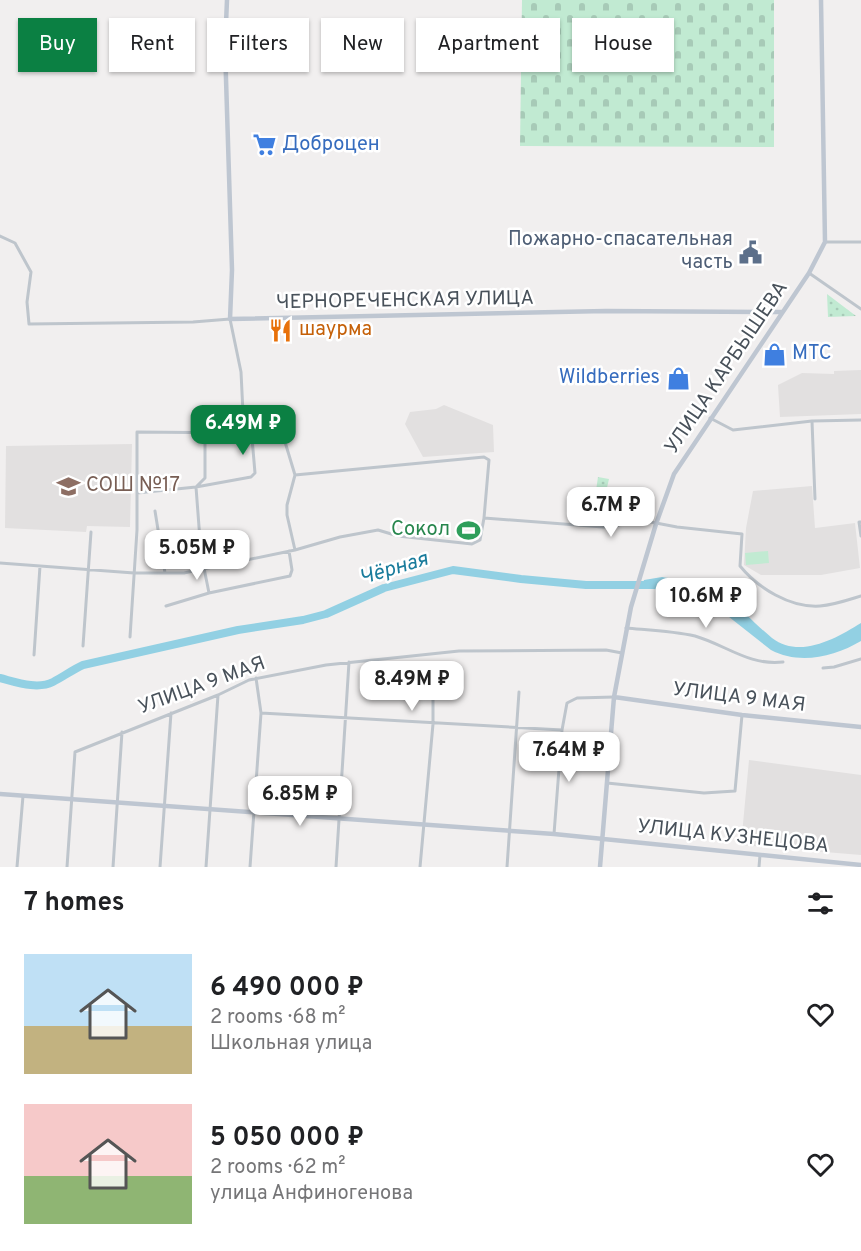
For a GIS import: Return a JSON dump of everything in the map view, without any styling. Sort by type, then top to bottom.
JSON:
[{"type":"main road","points":[[227,0],[226,58],[232,270],[230,319]]},
{"type":"main road","points":[[821,0],[825,242]]},
{"type":"main road","name":"УЛИЦА КАРБЫШЕВА","points":[[600,867],[614,697],[626,628],[643,564],[674,474],[808,273],[825,242]]},
{"type":"main road","name":"ЧЕРНОРЕЧЕНСКАЯ УЛИЦА","points":[[230,319],[606,311],[782,312]]},
{"type":"main road","name":"УЛИЦА 9 МАЯ","points":[[614,697],[742,715],[861,727]]},
{"type":"main road","name":"УЛИЦА КУЗНЕЦОВА","points":[[0,794],[603,838],[861,865]]},
{"type":"street","name":"ЧЕРНОРЕЧЕНСКАЯ УЛИЦА","points":[[0,236],[15,243],[31,272],[27,302],[29,324],[193,322],[230,319]]},
{"type":"street","points":[[825,242],[861,242]]},
{"type":"street","points":[[808,273],[861,309]]},
{"type":"street","points":[[230,319],[241,372],[244,433]]},
{"type":"street","points":[[710,418],[733,430],[812,421],[861,420]]},
{"type":"street","points":[[812,421],[814,499]]},
{"type":"street","points":[[130,637],[137,493],[137,432],[244,433],[252,438],[274,436],[282,432],[295,475],[287,506],[287,516],[295,550]]},
{"type":"street","points":[[196,487],[205,478],[205,432]]},
{"type":"street","points":[[137,493],[196,487],[251,477],[255,473],[252,438]]},
{"type":"street","points":[[0,563],[134,573],[165,573],[204,569],[295,550],[373,530],[383,530],[398,536],[474,544],[480,540],[489,460],[484,457],[295,475]]},
{"type":"street","points":[[205,478],[216,483]]},
{"type":"street","points":[[196,487],[204,569],[209,593]]},
{"type":"street","points":[[155,511],[165,573]]},
{"type":"street","points":[[484,518],[603,527],[613,527],[635,519],[656,524],[742,534],[740,566],[747,575],[776,595],[792,602],[820,606],[861,596]]},
{"type":"street","points":[[860,522],[861,536]]},
{"type":"street","points":[[83,646],[91,532]]},
{"type":"street","points":[[394,534],[399,532]]},
{"type":"street","points":[[166,606],[209,593],[290,576],[292,570],[289,551]]},
{"type":"street","points":[[34,655],[40,566]]},
{"type":"street","points":[[626,628],[694,636],[768,664],[783,662]]},
{"type":"street","name":"УЛИЦА 9 МАЯ","points":[[73,799],[75,752],[256,678],[326,664],[459,651],[606,650],[622,653]]},
{"type":"street","points":[[823,668],[861,659]]},
{"type":"street","points":[[336,867],[350,662]]},
{"type":"street","points":[[250,867],[261,713],[256,678]]},
{"type":"street","points":[[507,867],[519,692]]},
{"type":"street","points":[[206,867],[218,695]]},
{"type":"street","points":[[420,867],[433,724],[433,696]]},
{"type":"street","points":[[554,834],[562,730],[567,703],[578,698],[614,697]]},
{"type":"street","points":[[160,867],[171,713]]},
{"type":"street","points":[[261,713],[562,730]]},
{"type":"street","points":[[607,783],[704,793],[735,791],[742,715]]},
{"type":"street","points":[[113,867],[122,732]]},
{"type":"street","points":[[17,867],[23,796]]},
{"type":"street","points":[[68,867],[73,799]]},
{"type":"street","points":[[759,867],[760,855]]},
{"type":"shaded area","points":[[861,370],[861,414],[780,417],[778,385],[802,373],[834,374],[834,371]]},
{"type":"shaded area","points":[[444,405],[493,425],[494,452],[423,457],[405,424],[410,412],[436,409]]},
{"type":"shaded area","name":"СОШ №17","points":[[132,444],[130,527],[87,526],[86,532],[5,528],[6,446]]},
{"type":"shaded area","points":[[812,486],[815,528],[855,523],[860,568],[821,575],[761,575],[744,565],[746,528],[753,491]]},
{"type":"shaded area","points":[[749,760],[861,775],[861,855],[741,845]]},
{"type":"green space","points":[[522,0],[774,0],[774,147],[520,146],[521,72],[560,72],[560,18],[522,18]]},
{"type":"green space","points":[[827,294],[856,316],[828,317]]},
{"type":"green space","points":[[598,477],[609,479],[603,505],[594,504]]},
{"type":"green space","points":[[768,551],[769,563],[746,565],[745,553]]},
{"type":"water","points":[[662,577],[694,581],[709,587],[732,603],[772,638],[783,644],[806,647],[829,640],[861,623],[861,641],[828,655],[805,658],[782,655],[771,650],[705,598],[689,592],[642,588],[644,580]]},
{"type":"waterway","name":"Чёрная","points":[[0,678],[26,684],[47,684],[83,665],[238,630],[303,620],[326,614],[384,588],[453,570],[586,585],[652,585]]},
{"type":"place","name":"Доброцен","points":[[264,145]]},
{"type":"place","name":"Пожарно-спасательная часть","points":[[751,252]]},
{"type":"place","name":"шаурма","points":[[281,330]]},
{"type":"place","name":"МТС","points":[[774,354]]},
{"type":"place","name":"Wildberries","points":[[678,378]]},
{"type":"place","name":"СОШ №17","points":[[68,486]]},
{"type":"place","name":"Сокол","points":[[468,530]]}]
